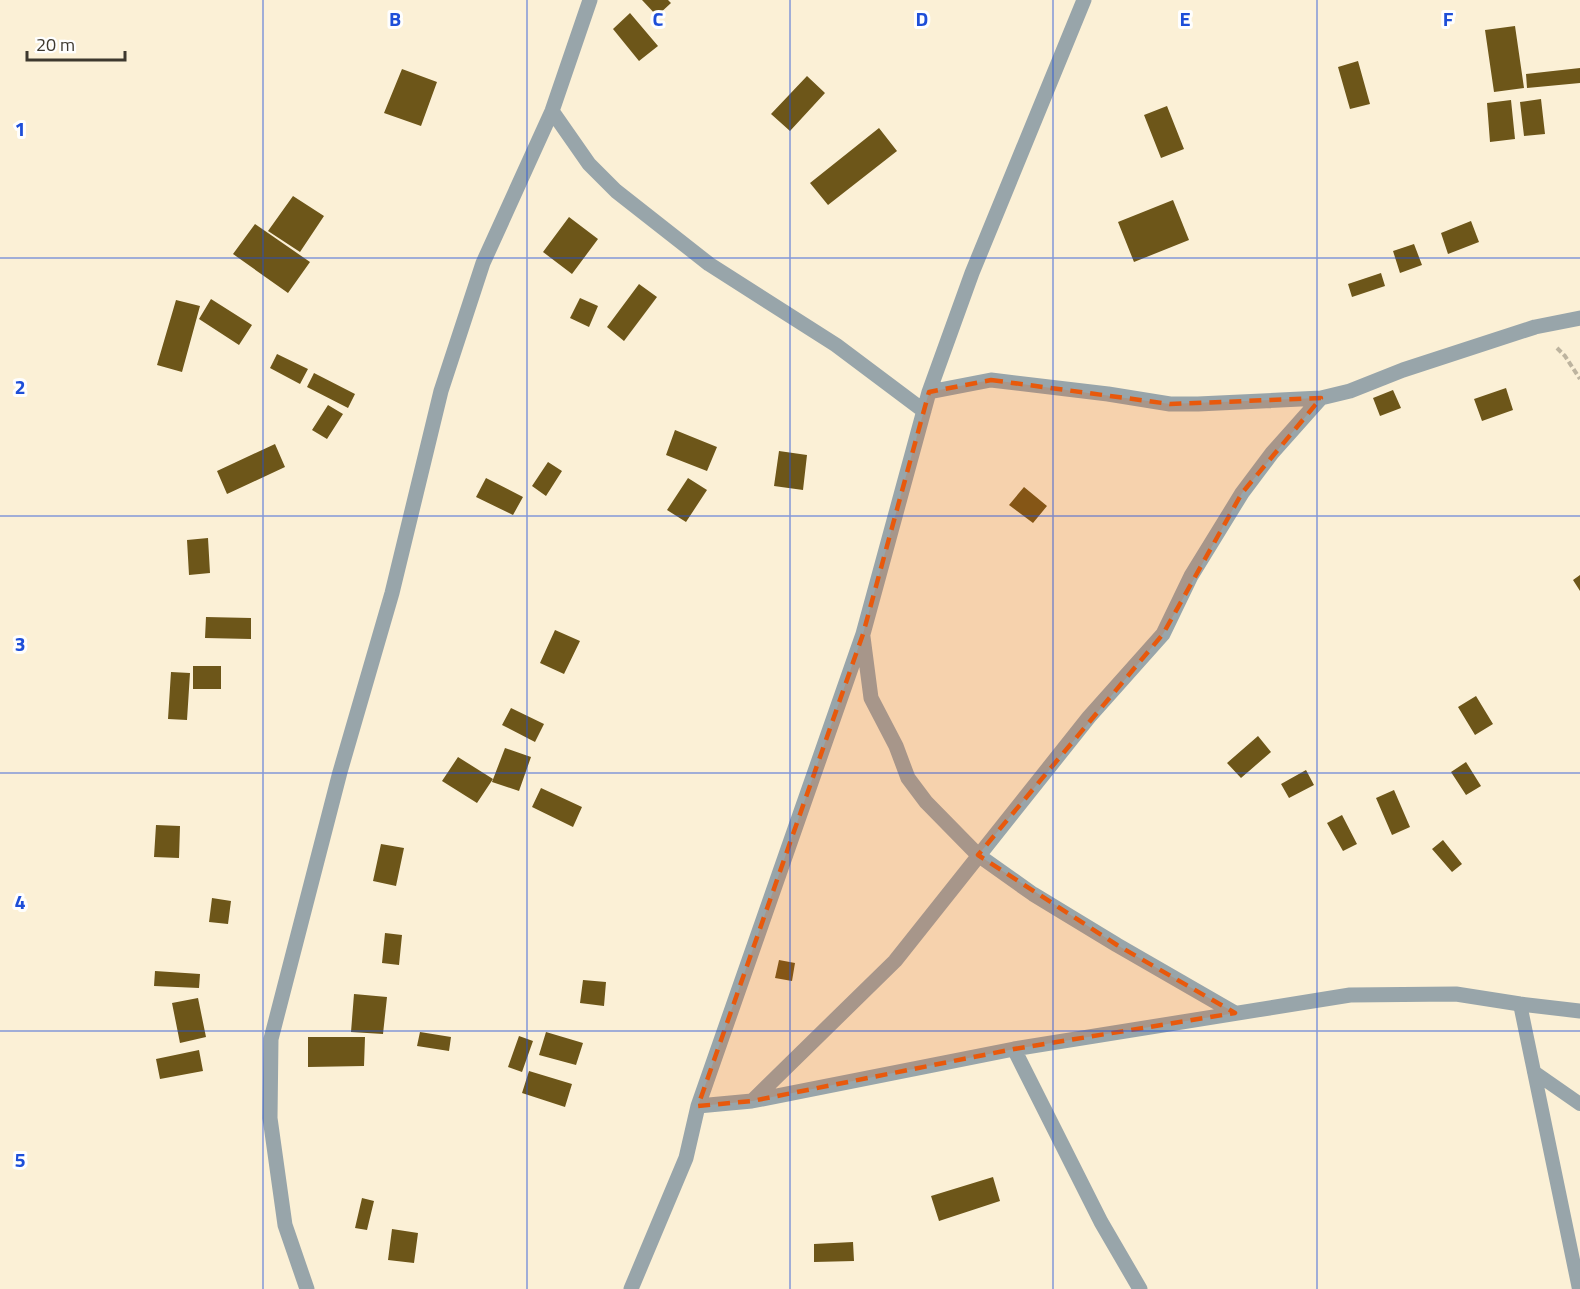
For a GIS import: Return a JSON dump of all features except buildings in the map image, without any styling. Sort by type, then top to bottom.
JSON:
[{"type":"street","points":[[307,1289],[285,1225],[270,1118],[271,1039],[340,772],[392,593],[441,391],[483,263],[552,111],[590,0]]},
{"type":"street","points":[[631,1289],[686,1158],[699,1106],[862,634],[929,392],[972,273],[1084,0]]},
{"type":"street","points":[[552,111],[589,165],[616,191],[708,264],[836,345],[924,411]]},
{"type":"street","points":[[929,392],[991,380],[1170,404],[1321,398],[1350,391],[1403,370],[1535,327],[1580,318]]},
{"type":"street","points":[[752,1101],[895,961],[1089,717],[1163,634],[1191,576],[1242,493],[1272,453],[1321,398]]},
{"type":"street","points":[[862,634],[871,698],[896,746],[908,778],[926,802],[978,855],[1033,894],[1234,1013]]},
{"type":"street","points":[[699,1106],[752,1101],[1014,1049],[1350,995],[1455,994],[1520,1004],[1579,1009]]},
{"type":"street","points":[[1014,1049],[1101,1222],[1140,1289]]},
{"type":"lane","points":[[1520,1004],[1579,1289]]},
{"type":"lane","points":[[1534,1072],[1580,1104]]},
{"type":"path","points":[[1535,327],[1565,356],[1580,379]]},
{"type":"highlighted area","points":[[991,380],[1170,404],[1321,398],[1242,493],[1163,634],[978,855],[1117,945],[1235,1013],[1014,1049],[752,1101],[698,1106],[863,634],[929,392]]}]
